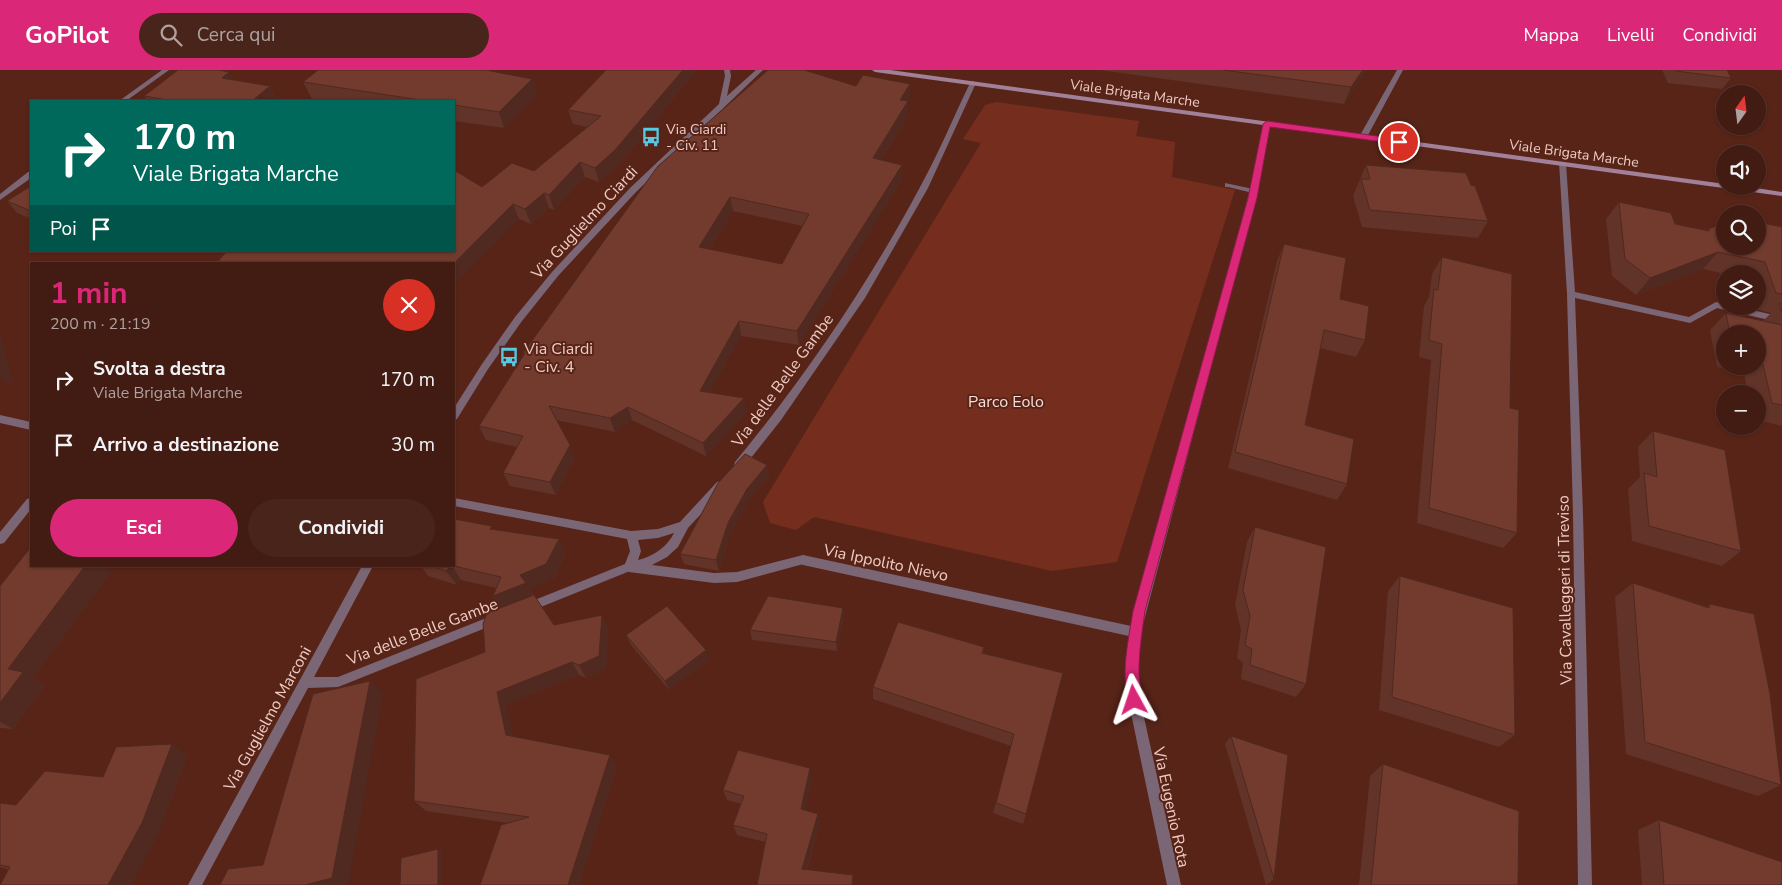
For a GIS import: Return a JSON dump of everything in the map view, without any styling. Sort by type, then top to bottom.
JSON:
[{"type":"street","points":[[123,100],[166,70]]},
{"type":"street","points":[[722,105],[728,76],[727,70]]},
{"type":"street","name":"Via Guglielmo Ciardi","points":[[455,414],[509,331],[548,280],[640,183],[760,70]]},
{"type":"street","name":"Viale Brigata Marche","points":[[875,70],[1782,194]]},
{"type":"street","points":[[1362,137],[1400,70]]},
{"type":"street","name":"Via delle Belle Gambe","points":[[304,683],[338,682],[629,567],[646,563],[663,554],[674,544],[684,525],[778,417],[862,296],[924,188],[973,83]]},
{"type":"street","name":"Via Eugenio Rota","points":[[1174,885],[1134,700],[1132,674],[1135,632],[1253,191],[1267,124]]},
{"type":"street","name":"Via Cavalleggeri di Treviso","points":[[1562,164],[1570,294],[1578,514],[1585,885]]},
{"type":"street","points":[[0,198],[30,175]]},
{"type":"street","points":[[1228,185],[1253,191]]},
{"type":"street","points":[[1570,294],[1690,320],[1716,305],[1782,320]]},
{"type":"street","points":[[0,419],[30,426]]},
{"type":"street","points":[[455,502],[631,535],[648,536],[665,533],[684,525]]},
{"type":"street","points":[[0,540],[30,503]]},
{"type":"street","points":[[629,567],[635,556],[636,547],[631,535]]},
{"type":"street","name":"Via Ippolito Nievo","points":[[629,567],[714,578],[737,577],[803,560],[1135,632]]},
{"type":"street","name":"Via Guglielmo Marconi","points":[[194,885],[367,567]]},
{"type":"green space","name":"Parco Eolo","points":[[996,102],[1139,121],[1136,136],[1175,142],[1172,177],[1235,190],[1117,562],[1052,571],[814,517],[796,530],[770,523],[763,502],[981,143],[963,139],[985,105]]},
{"type":"building","points":[[178,70],[219,70],[229,72],[222,78],[270,86],[253,100],[167,100],[144,96]]},
{"type":"building","points":[[318,70],[486,70],[532,79],[499,112],[455,105],[455,100],[420,100],[303,82]]},
{"type":"building","points":[[606,70],[683,70],[615,150],[595,168],[580,162],[549,195],[544,193],[525,209],[513,204],[455,262],[218,261],[226,252],[455,252],[455,171],[482,187],[512,163],[534,171],[601,116],[568,110]]},
{"type":"building","points":[[768,70],[804,70],[856,86],[863,75],[910,84],[900,100],[908,101],[873,158],[902,165],[797,331],[739,321],[700,391],[744,398],[703,443],[628,407],[610,418],[549,406],[570,445],[550,482],[503,473],[523,436],[479,426],[525,353],[523,353],[658,166]],"holes":[[[730,197],[809,214],[782,264],[699,247]]]},
{"type":"building","points":[[1223,70],[1363,70],[1351,87]]},
{"type":"building","points":[[1727,70],[1731,78],[1676,71]]},
{"type":"building","points":[[1366,165],[1466,173],[1471,185],[1475,186],[1488,221],[1370,210],[1361,179],[1370,179]]},
{"type":"building","points":[[30,187],[30,211],[7,201]]},
{"type":"building","points":[[1619,202],[1671,213],[1675,224],[1709,231],[1709,229],[1716,226],[1716,253],[1650,278],[1625,259]]},
{"type":"building","points":[[1766,224],[1782,227],[1782,294],[1776,293],[1765,262],[1732,255],[1766,255]]},
{"type":"building","points":[[1284,244],[1346,258],[1340,299],[1369,306],[1365,340],[1324,330],[1305,425],[1354,439],[1347,484],[1235,452]]},
{"type":"building","points":[[1442,257],[1512,274],[1510,408],[1519,410],[1517,533],[1429,508],[1442,344],[1429,340],[1434,289],[1438,290]]},
{"type":"building","points":[[1726,315],[1735,315],[1782,325],[1782,405],[1772,403],[1765,375],[1766,325],[1728,325]]},
{"type":"building","points":[[1653,431],[1725,450],[1741,551],[1649,526],[1644,473],[1657,477]]},
{"type":"building","points":[[745,454],[767,465],[747,489],[728,523],[716,560],[680,554],[718,483]]},
{"type":"building","points":[[455,519],[492,526],[490,529],[559,539],[546,564],[520,575],[526,583],[493,596],[501,577],[455,566]]},
{"type":"building","points":[[1255,527],[1326,547],[1306,684],[1250,665],[1252,649],[1245,645],[1250,616],[1243,590]]},
{"type":"building","points":[[30,548],[30,567],[84,567],[8,669],[23,672],[0,703],[0,586]]},
{"type":"building","points":[[436,567],[450,567],[446,571]]},
{"type":"building","points":[[1400,576],[1513,608],[1515,735],[1392,697]]},
{"type":"building","points":[[1633,583],[1709,608],[1710,604],[1754,614],[1770,694],[1781,785],[1645,742]]},
{"type":"building","points":[[534,595],[554,625],[602,615],[599,656],[579,665],[572,662],[497,692],[506,735],[610,755],[568,885],[480,885],[501,825],[529,817],[414,801],[416,679],[485,652],[483,624],[487,613]]},
{"type":"building","points":[[768,596],[843,608],[836,642],[750,630]]},
{"type":"building","points":[[667,606],[706,650],[665,681],[626,635]]},
{"type":"building","points":[[898,622],[984,647],[982,653],[1063,673],[1026,814],[996,803],[1014,734],[873,687]]},
{"type":"building","points":[[370,681],[332,878],[305,885],[220,885],[228,869],[263,865],[313,694]]},
{"type":"building","points":[[1231,736],[1288,755],[1274,879]]},
{"type":"building","points":[[172,744],[142,823],[108,885],[0,885],[10,867],[0,865],[0,803],[16,805],[45,771],[103,777],[116,747]]},
{"type":"building","points":[[738,750],[810,768],[801,809],[818,814],[802,869],[853,875],[852,885],[757,885],[767,834],[733,825],[744,796],[723,790]]},
{"type":"building","points":[[1383,764],[1519,811],[1518,885],[1371,885]]},
{"type":"building","points":[[1659,820],[1782,862],[1782,885],[1664,885]]},
{"type":"building","points":[[438,849],[438,885],[400,885],[401,858]]},
{"type":"place","name":"Via Ciardi - Civ. 11","points":[[651,137]]},
{"type":"place","name":"Via Ciardi - Civ. 4","points":[[509,357]]},
{"type":"route","points":[[1134,700],[1133,652],[1139,611],[1252,198],[1267,124],[1399,142]]}]
